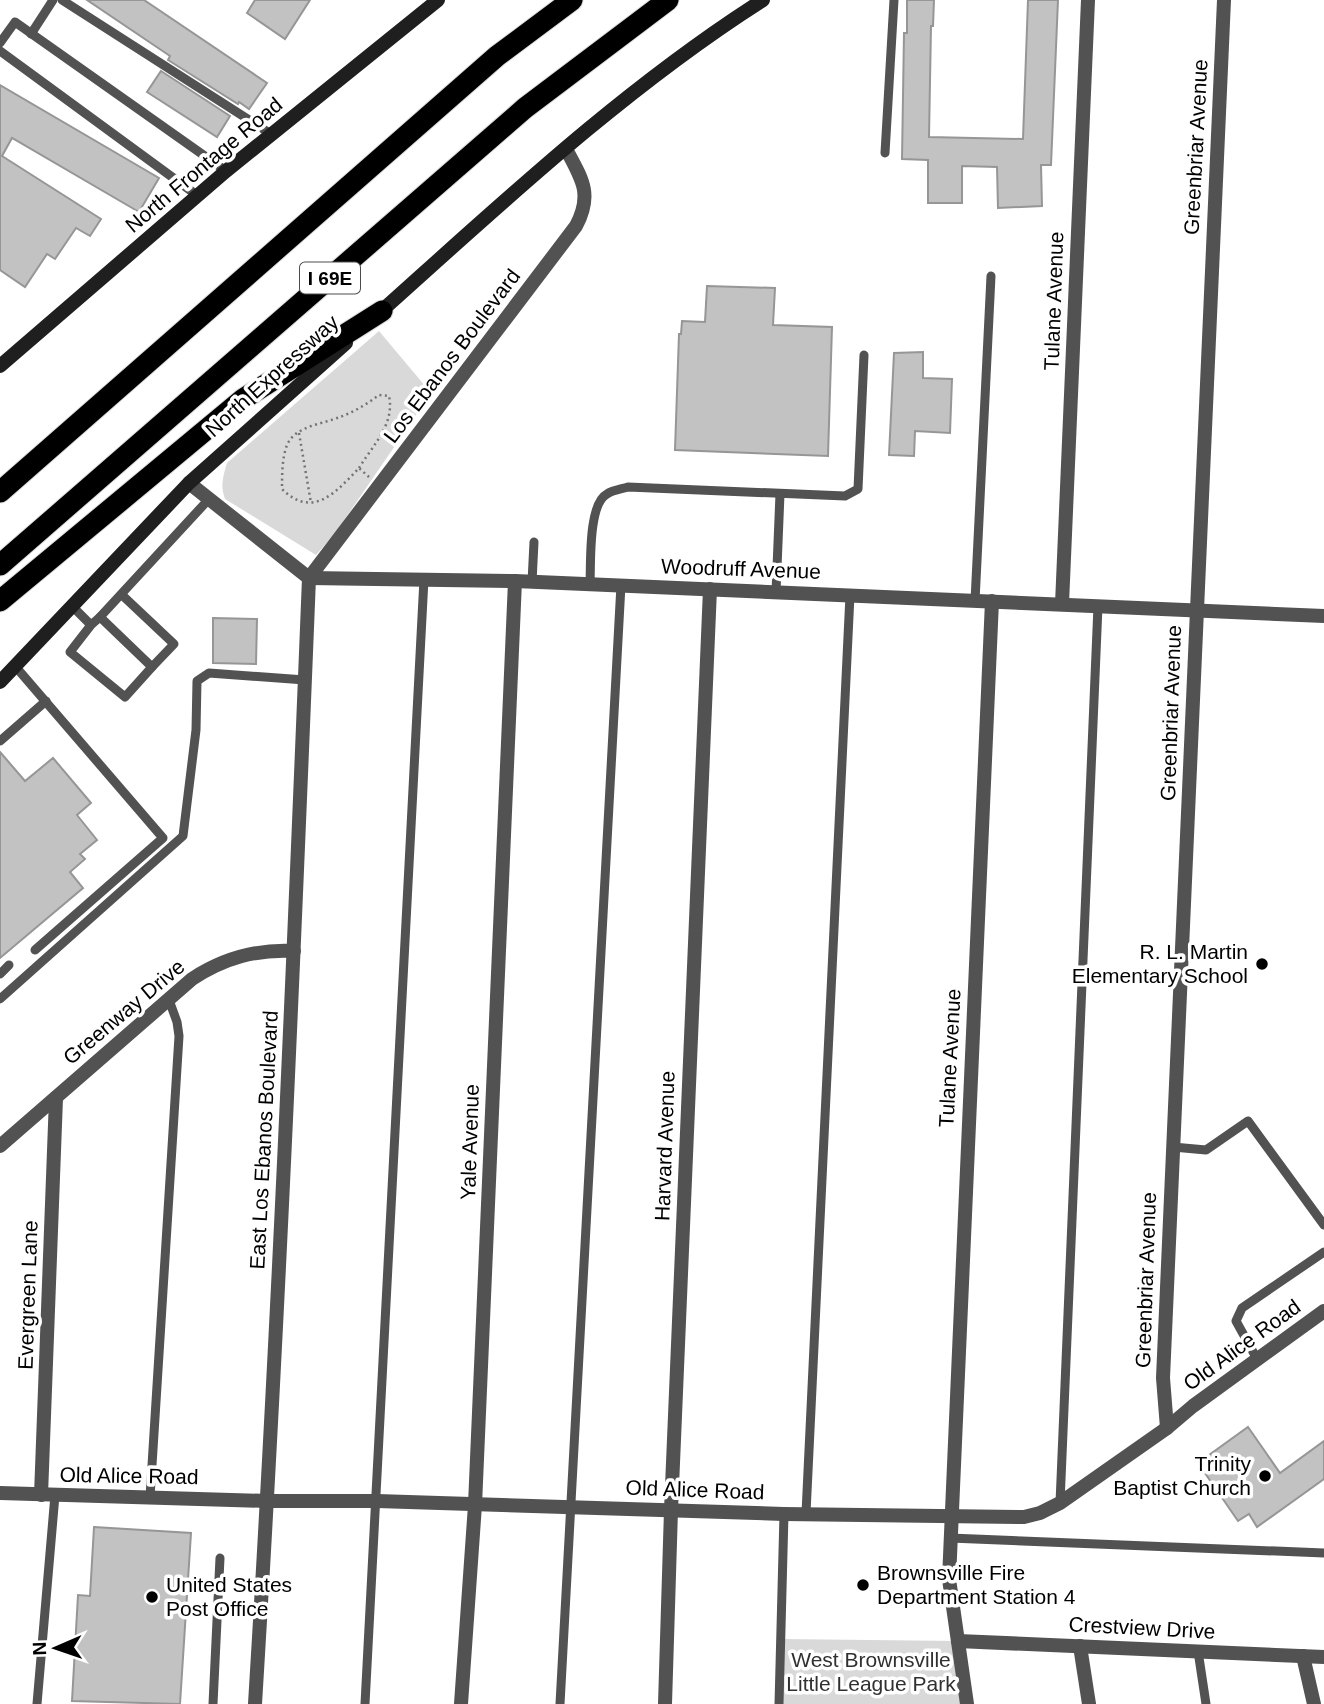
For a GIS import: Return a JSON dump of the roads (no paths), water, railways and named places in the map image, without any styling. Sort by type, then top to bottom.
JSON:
[{"type":"highway","name":"I 69E","points":[[0,492],[497,56],[572,0]]},
{"type":"highway","name":"North Expressway","points":[[0,565],[525,108],[668,0]]},
{"type":"highway","points":[[0,601],[243,399],[382,311]]},
{"type":"main road","name":"North Frontage Road","points":[[0,366],[226,171],[438,0]]},
{"type":"main road","name":"North Expressway","points":[[0,682],[189,483],[566,149],[640,87],[730,20],[763,0]]},
{"type":"street","name":"Tulane Avenue","points":[[1062,604],[1088,0]]},
{"type":"street","name":"Greenbriar Avenue","points":[[1167,1428],[1163,1378],[1224,0]]},
{"type":"street","name":"Los Ebanos Boulevard","points":[[309,578],[576,226],[585,210],[584,182],[566,149]]},
{"type":"street","points":[[189,483],[309,578]]},
{"type":"street","name":"Woodruff Avenue","points":[[309,578],[515,581],[1324,616]]},
{"type":"street","name":"East Los Ebanos Boulevard","points":[[255,1704],[294,951],[309,578]]},
{"type":"street","name":"Yale Avenue","points":[[461,1704],[475,1505],[515,581]]},
{"type":"street","name":"Harvard Avenue","points":[[665,1704],[710,589]]},
{"type":"street","name":"Tulane Avenue","points":[[967,1704],[949,1579],[992,601]]},
{"type":"street","name":"Greenway Drive","points":[[0,1146],[192,979],[226,960],[257,952],[294,951]]},
{"type":"street","name":"Evergreen Lane","points":[[48,1495],[56,1098]]},
{"type":"street","name":"Old Alice Road","points":[[0,1493],[784,1514],[1024,1517],[1060,1503],[1167,1428],[1324,1311]]},
{"type":"street","name":"Crestview Drive","points":[[958,1641],[1324,1657]]},
{"type":"street","points":[[1080,1646],[1089,1704]]},
{"type":"street","points":[[1303,1656],[1314,1704]]},
{"type":"lane","points":[[31,34],[53,0]]},
{"type":"lane","points":[[62,0],[271,134]]},
{"type":"lane","points":[[885,153],[894,0]]},
{"type":"lane","points":[[0,43],[15,22],[226,171]]},
{"type":"lane","points":[[0,51],[198,196]]},
{"type":"lane","points":[[975,601],[991,276]]},
{"type":"lane","points":[[590,584],[592,531],[599,501],[607,494],[628,487],[845,496],[858,489],[864,355]]},
{"type":"lane","points":[[776,592],[780,494]]},
{"type":"lane","points":[[122,595],[174,644],[125,697],[70,652],[91,625],[122,595],[209,499]]},
{"type":"lane","points":[[532,582],[534,542]]},
{"type":"lane","points":[[365,1704],[424,579]]},
{"type":"lane","points":[[560,1704],[621,585]]},
{"type":"lane","points":[[806,1513],[850,595]]},
{"type":"lane","points":[[72,606],[91,625]]},
{"type":"lane","points":[[1060,1503],[1098,606]]},
{"type":"lane","points":[[100,617],[152,667]]},
{"type":"lane","points":[[15,666],[163,838],[35,950]]},
{"type":"lane","points":[[0,999],[183,836],[196,730],[197,681],[209,673],[305,680]]},
{"type":"lane","points":[[0,741],[46,701]]},
{"type":"lane","points":[[0,974],[9,965]]},
{"type":"lane","points":[[150,1497],[179,1036],[169,1000]]},
{"type":"lane","points":[[1173,1147],[1206,1150],[1248,1121],[1324,1225]]},
{"type":"lane","points":[[1257,1359],[1236,1321],[1242,1308],[1324,1252]]},
{"type":"lane","points":[[37,1704],[48,1495]]},
{"type":"lane","points":[[779,1704],[784,1514]]},
{"type":"lane","points":[[950,1538],[1324,1553]]},
{"type":"lane","points":[[213,1704],[220,1558]]},
{"type":"lane","points":[[1198,1651],[1206,1704]]},
{"type":"place","name":"R. L. Martin Elementary School","points":[[1262,964]]},
{"type":"place","name":"Trinity Baptist Church","points":[[1265,1476]]},
{"type":"place","name":"Brownsville Fire Department Station 4","points":[[863,1585]]},
{"type":"place","name":"United States Post Office","points":[[152,1597]]},
{"type":"park label","name":"West Brownsville Little League Park","points":[[871,1672]]}]
